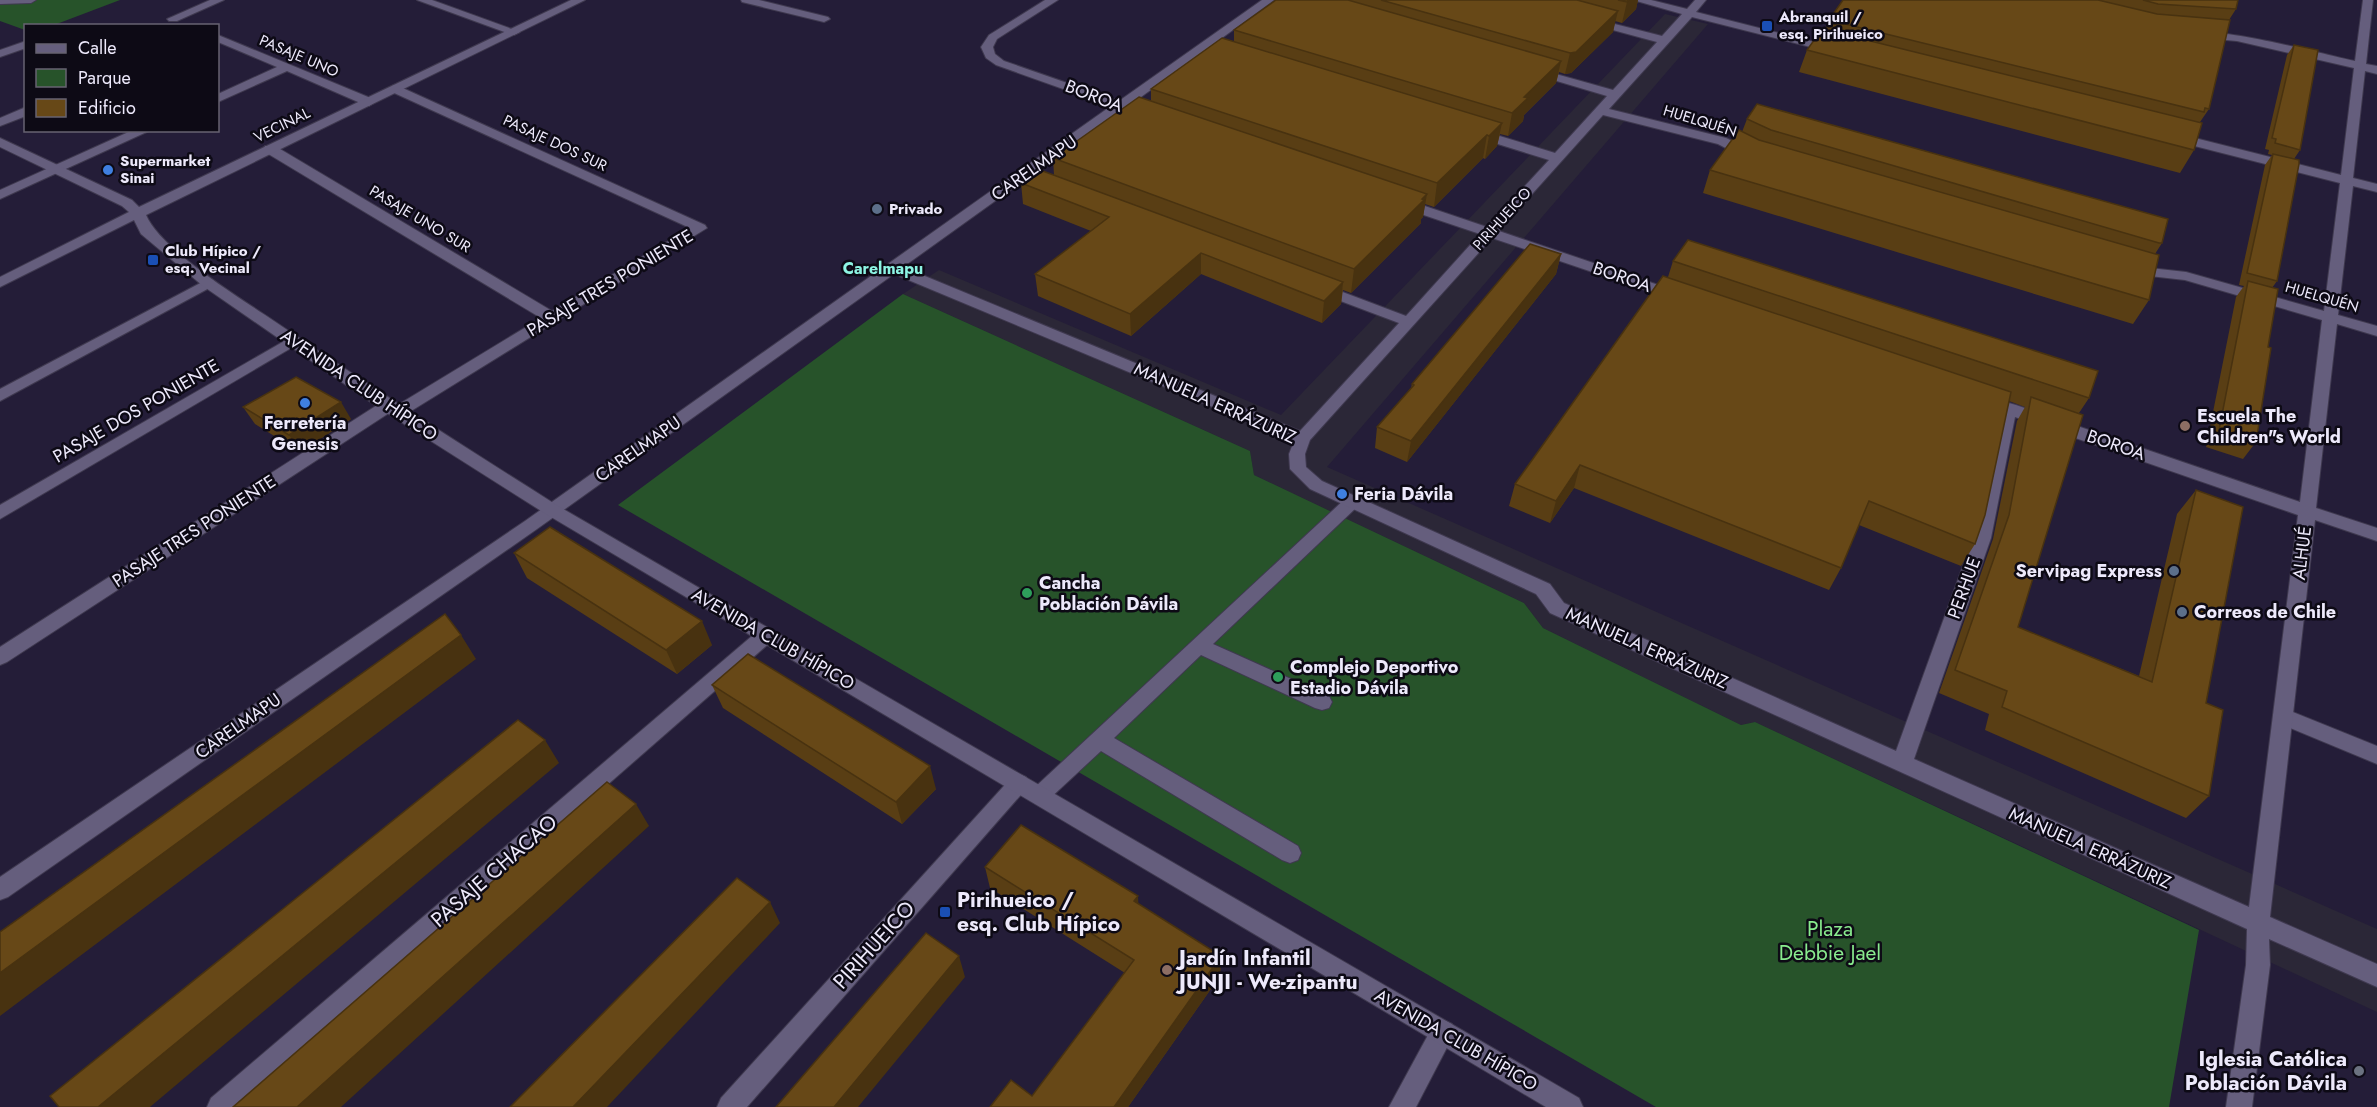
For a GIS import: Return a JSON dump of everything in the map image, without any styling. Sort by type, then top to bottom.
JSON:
[{"type":"street","points":[[0,1],[31,0]]},
{"type":"street","points":[[184,24],[173,19],[219,0]]},
{"type":"street","points":[[422,0],[514,32]]},
{"type":"street","name":"VECINAL","points":[[0,283],[138,213],[580,0]]},
{"type":"street","points":[[746,0],[824,19]]},
{"type":"street","points":[[1024,0],[1049,2]]},
{"type":"street","name":"CARELMAPU","points":[[0,890],[552,510],[1119,106],[1208,50],[1269,0]]},
{"type":"street","points":[[1638,0],[1846,53]]},
{"type":"street","name":"PIRIHUEICO","points":[[1304,438],[1701,0]]},
{"type":"street","name":"ALHUÉ","points":[[2239,1107],[2258,965],[2258,924],[2346,181],[2368,68],[2368,0]]},
{"type":"street","name":"BOROA","points":[[1049,2],[993,37],[987,46],[990,56],[999,63],[1156,119]]},
{"type":"street","points":[[1576,17],[1665,40]]},
{"type":"street","points":[[2187,34],[2228,37],[2368,68]]},
{"type":"street","name":"PASAJE UNO","points":[[219,38],[369,102]]},
{"type":"street","points":[[0,54],[24,45]]},
{"type":"street","points":[[219,98],[287,67]]},
{"type":"street","points":[[1522,67],[1616,94]]},
{"type":"street","name":"PASAJE DOS SUR","points":[[396,88],[700,228]]},
{"type":"street","name":"HUELQUÉN","points":[[1601,111],[1722,141],[1769,162]]},
{"type":"street","points":[[0,122],[24,112]]},
{"type":"street","points":[[1462,128],[1557,158]]},
{"type":"street","points":[[0,195],[141,132]]},
{"type":"street","points":[[2167,135],[2377,188]]},
{"type":"street","name":"AVENIDA CLUB HÍPICO","points":[[0,142],[128,203],[138,213],[146,231],[208,283],[393,409],[552,510],[1570,1107]]},
{"type":"street","name":"PASAJE UNO SUR","points":[[270,149],[552,318]]},
{"type":"street","points":[[1022,176],[1041,183]]},
{"type":"street","name":"BOROA","points":[[1393,200],[1687,299]]},
{"type":"street","name":"PASAJE TRES PONIENTE","points":[[0,657],[393,409],[552,318],[700,228]]},
{"type":"street","name":"HUELQUÉN","points":[[2119,266],[2142,273],[2186,276],[2377,331]]},
{"type":"street","name":"MANUELA ERRÁZURIZ","points":[[893,268],[1304,438],[1296,462],[1303,476],[1316,485],[1543,589],[1557,608],[2377,976]]},
{"type":"street","points":[[0,396],[208,283]]},
{"type":"street","points":[[1310,284],[1409,322]]},
{"type":"street","name":"PASAJE DOS PONIENTE","points":[[0,513],[293,341]]},
{"type":"street","name":"BOROA","points":[[1966,394],[2377,535]]},
{"type":"street","name":"PERHUE","points":[[1902,763],[1982,538],[2005,422],[2010,409]]},
{"type":"street","points":[[1040,795],[1353,502]]},
{"type":"street","name":"PASAJE CHACAO","points":[[220,1107],[766,634]]},
{"type":"street","points":[[1200,646],[1322,702]]},
{"type":"street","points":[[2283,716],[2377,755]]},
{"type":"street","points":[[1100,740],[1290,853]]},
{"type":"street","name":"PIRIHUEICO","points":[[730,1107],[1019,783]]},
{"type":"street","points":[[1402,1107],[1443,1032]]},
{"type":"shaded area","name":"Feria Dávila","points":[[1665,14],[1708,24],[1327,467],[2377,929],[2377,1012],[1755,722],[1741,725],[1543,628],[1524,603],[1254,475],[1250,451],[903,294],[939,270],[1281,415]]},
{"type":"green space","points":[[0,0],[120,0],[57,24],[24,24],[24,30],[0,21]]},
{"type":"green space","name":"Complejo Deportivo Estadio Dávila","points":[[903,294],[1250,451],[1254,475],[1524,603],[1543,628],[1741,725],[1755,722],[2199,930],[2169,1107],[1656,1107],[618,505]]},
{"type":"building","points":[[1276,0],[1348,0],[1561,61],[1524,97],[1528,98],[1512,113],[1234,30]]},
{"type":"building","points":[[1381,0],[1577,0],[1618,11],[1576,52],[1570,53]]},
{"type":"building","points":[[1843,0],[2098,0],[2157,14],[2230,20],[2209,109],[2205,108],[2204,112],[1829,20]]},
{"type":"building","points":[[2143,0],[2238,0],[2236,9],[2158,4]]},
{"type":"building","points":[[1822,29],[2202,123],[2194,150],[1807,50]]},
{"type":"building","points":[[1222,38],[1502,123],[1437,183],[1151,89]]},
{"type":"building","points":[[2294,45],[2318,50],[2300,150],[2275,143],[2276,139],[2272,138]]},
{"type":"building","points":[[1139,97],[1427,194],[1422,199],[1424,200],[1354,269],[1053,158]]},
{"type":"building","points":[[1757,104],[2168,219],[2162,243],[1771,130],[1747,119]]},
{"type":"building","points":[[1739,130],[1759,140],[2159,255],[2149,300],[1710,170]]},
{"type":"building","points":[[2273,154],[2299,160],[2277,281],[2247,273]]},
{"type":"building","points":[[1040,170],[1343,282],[1324,301],[1201,253],[1130,314],[1035,274],[1109,217],[1021,183]]},
{"type":"building","points":[[1688,240],[2098,371],[2089,398],[1673,261]]},
{"type":"building","points":[[1530,244],[1561,254],[1411,441],[1377,427],[1414,385],[1412,384]]},
{"type":"building","points":[[1663,276],[2011,392],[1985,515],[1975,544],[1869,501],[1841,568],[1580,465],[1556,501],[1515,484]]},
{"type":"building","points":[[2248,281],[2278,289],[2256,442],[2219,430]]},
{"type":"building","points":[[296,377],[341,402],[289,435],[243,407]]},
{"type":"building","points":[[2031,397],[2083,415],[2018,627],[2152,682],[2196,490],[2243,507],[2206,703],[2223,710],[2209,796],[2002,707],[2007,691],[1955,670],[2009,515]]},
{"type":"building","points":[[550,527],[702,621],[666,650],[514,553]]},
{"type":"building","points":[[445,614],[461,635],[0,973],[0,932]]},
{"type":"building","points":[[748,654],[930,766],[896,802],[712,685]]},
{"type":"building","points":[[518,720],[545,740],[98,1107],[59,1107],[50,1096]]},
{"type":"building","points":[[607,782],[636,804],[297,1107],[233,1107]]},
{"type":"building","points":[[1021,825],[1138,896],[1134,901],[1221,956],[1114,1107],[990,1107],[1011,1080],[1032,1096],[1134,960],[985,867]]},
{"type":"building","points":[[737,878],[770,902],[573,1107],[510,1107]]},
{"type":"building","points":[[926,933],[959,956],[834,1107],[776,1107]]},
{"type":"place","name":"Abranquil / esq. Pirihueico","points":[[1767,26]]},
{"type":"place","name":"Supermarket Sinai","points":[[108,170]]},
{"type":"place","name":"Privado","points":[[877,209]]},
{"type":"place","name":"Club Hípico / esq. Vecinal","points":[[153,260]]},
{"type":"place","name":"Ferretería Genesis","points":[[305,403]]},
{"type":"place","name":"Escuela The Children\"s World","points":[[2185,426]]},
{"type":"place","name":"Feria Dávila","points":[[1342,494]]},
{"type":"place","name":"Servipag Express","points":[[2174,571]]},
{"type":"place","name":"Cancha Población Dávila","points":[[1027,593]]},
{"type":"place","name":"Correos de Chile","points":[[2182,612]]},
{"type":"place","name":"Complejo Deportivo Estadio Dávila","points":[[1278,677]]},
{"type":"place","name":"Pirihueico / esq. Club Hípico","points":[[945,912]]},
{"type":"place","name":"Jardín Infantil JUNJI - We-zipantu","points":[[1167,970]]},
{"type":"place","name":"Iglesia Católica Población Dávila","points":[[2359,1071]]},
{"type":"district","name":"Carelmapu","points":[[883,268]]},
{"type":"park label","name":"Plaza Debbie Jael","points":[[1830,941]]}]
